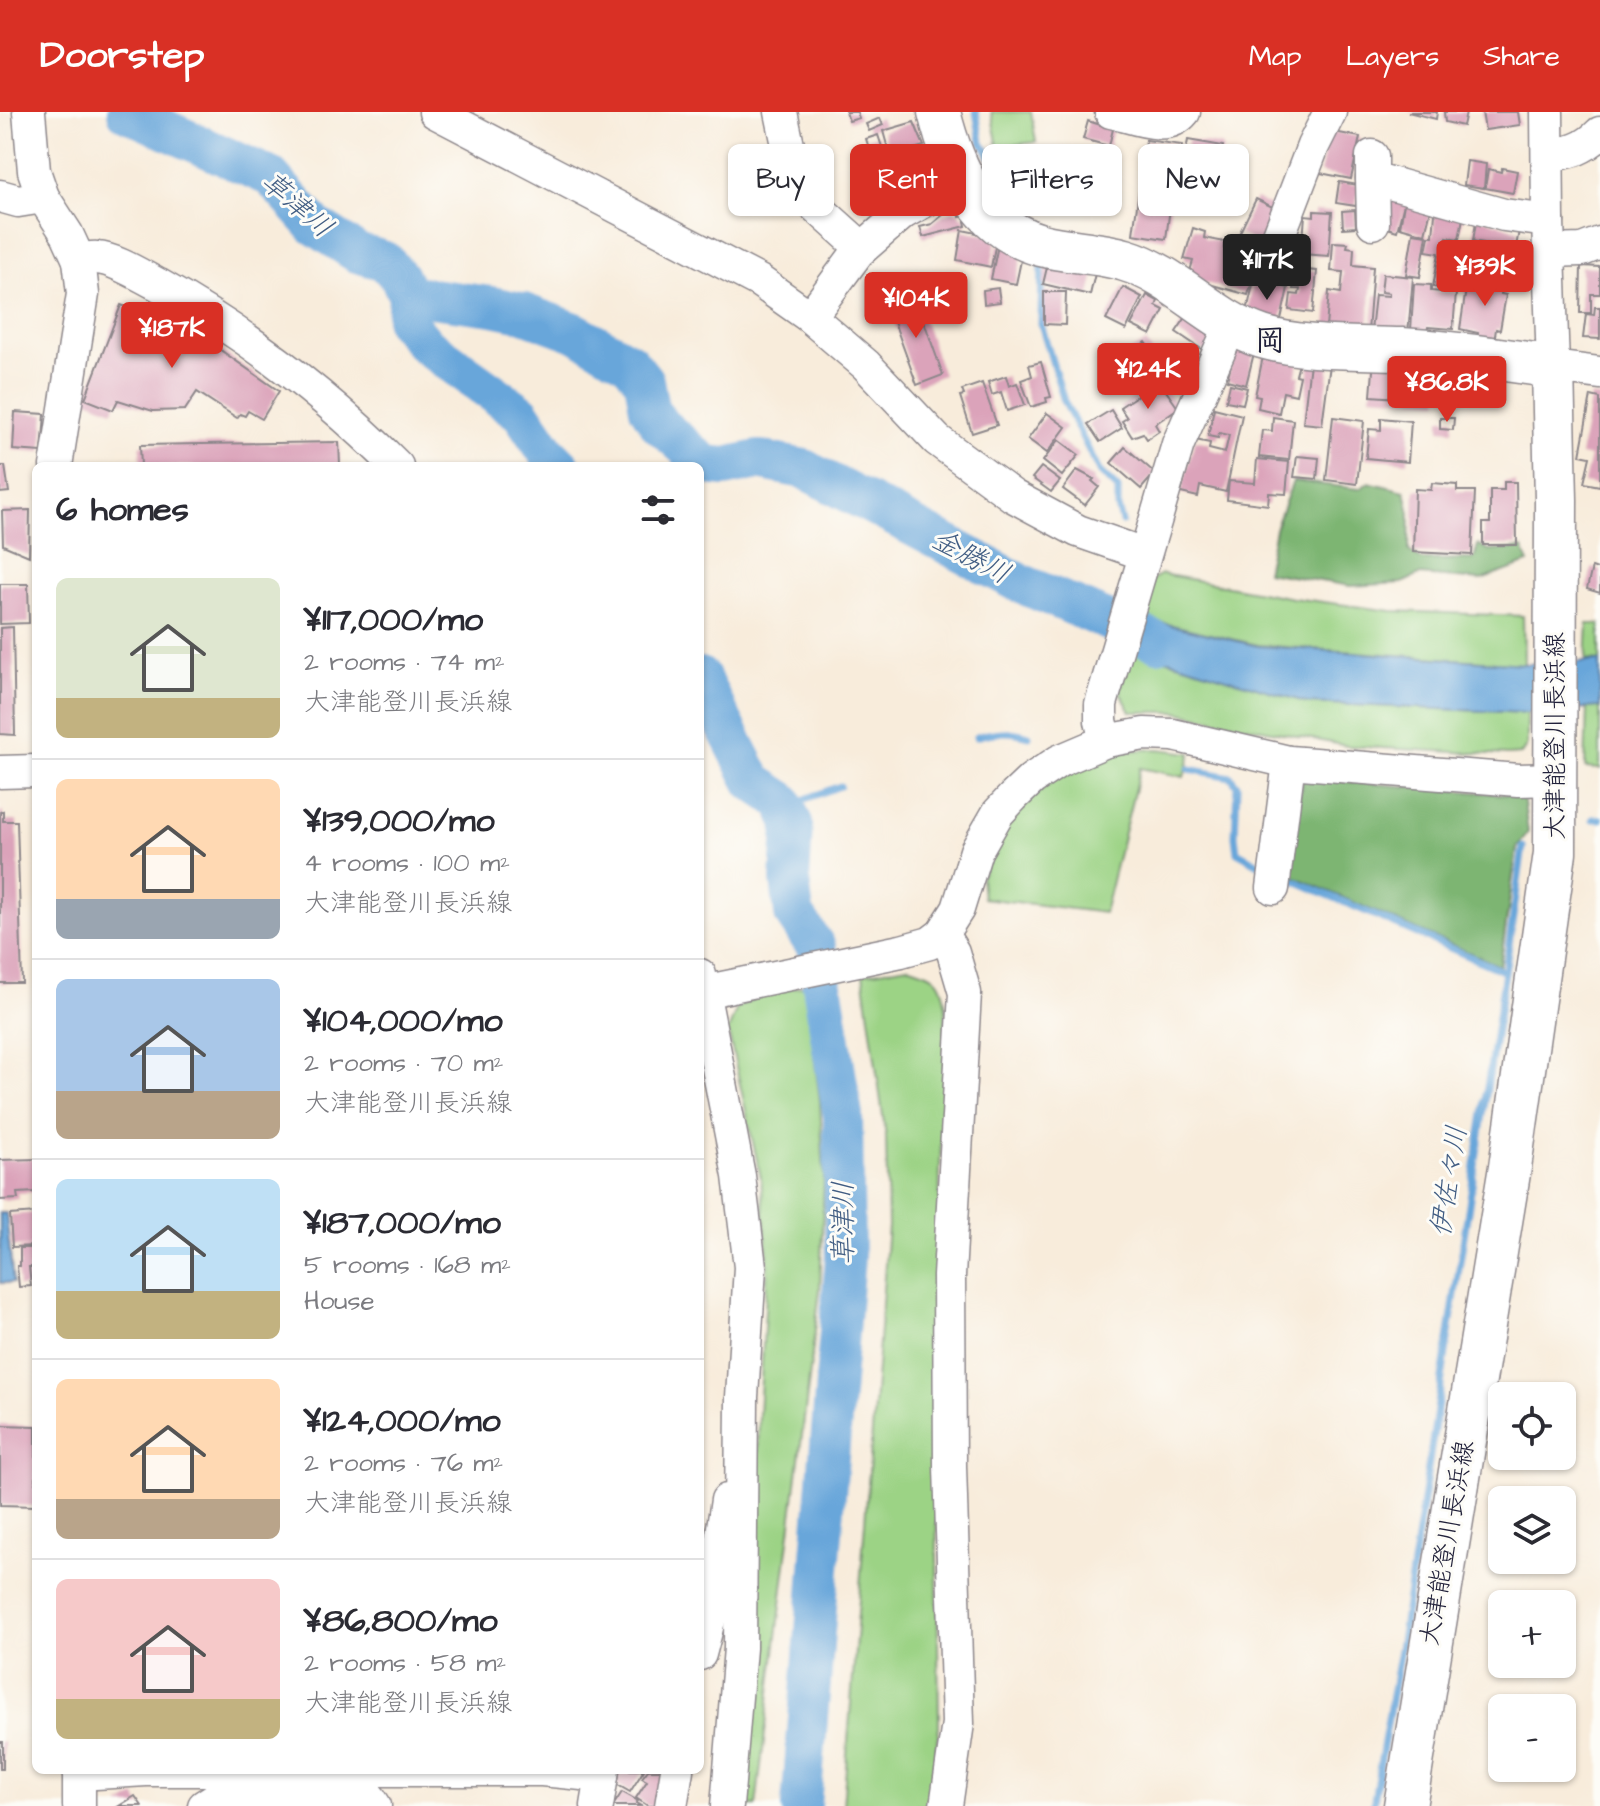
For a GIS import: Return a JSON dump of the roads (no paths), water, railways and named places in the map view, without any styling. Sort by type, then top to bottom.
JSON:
[{"type":"main road","points":[[939,112],[946,144]]},
{"type":"main road","points":[[966,186],[980,206],[1014,234],[1039,244],[1124,260],[1143,268],[1231,325],[1283,342],[1460,353],[1553,367]]},
{"type":"main road","name":"大津能登川長浜線","points":[[1405,1806],[1510,1167],[1555,853],[1553,367]]},
{"type":"street","points":[[29,112],[38,184],[79,260],[83,294],[57,462]]},
{"type":"street","points":[[435,112],[472,120],[759,281],[810,317],[866,365],[937,440],[1013,496],[1078,531],[1143,560]]},
{"type":"street","points":[[781,112],[796,183],[803,195],[862,248]]},
{"type":"street","points":[[1111,112],[1168,124],[1178,120],[1184,112]]},
{"type":"street","points":[[1279,235],[1313,146],[1330,112]]},
{"type":"street","points":[[1547,112],[1553,367],[1600,373]]},
{"type":"street","points":[[1548,155],[1574,152],[1600,133]]},
{"type":"street","points":[[1373,223],[1372,167],[1504,215],[1582,250],[1600,243]]},
{"type":"street","points":[[0,196],[18,201],[38,184]]},
{"type":"street","points":[[810,317],[862,248],[899,216]]},
{"type":"street","points":[[79,260],[98,258],[134,272],[229,326],[311,387],[353,422],[393,462]]},
{"type":"street","points":[[1106,741],[1101,721],[1104,688],[1178,444],[1231,325]]},
{"type":"street","points":[[704,983],[756,981],[930,943],[942,934],[958,909],[976,851],[998,813],[1032,779],[1059,761],[1106,741],[1144,734],[1173,735],[1289,762],[1518,780],[1555,764]]},
{"type":"street","points":[[1273,888],[1289,762]]},
{"type":"street","points":[[0,772],[32,771]]},
{"type":"street","points":[[942,934],[953,952],[965,993],[949,1276],[950,1466],[958,1723],[946,1806]]},
{"type":"street","points":[[704,993],[739,1176],[750,1267],[742,1397],[740,1648],[727,1806]]},
{"type":"street","points":[[704,1639],[710,1616],[724,1511],[741,1464]]},
{"type":"street","points":[[79,1783],[125,1774]]},
{"type":"street","points":[[559,1774],[600,1784]]},
{"type":"street","points":[[671,1806],[676,1774]]},
{"type":"street","points":[[204,1806],[218,1797],[266,1800],[370,1798],[375,1806]]},
{"type":"water","points":[[1137,617],[1258,646],[1524,664],[1600,661],[1600,707],[1527,713],[1308,703],[1130,648]]},
{"type":"water","points":[[0,1213],[6,1213],[13,1283],[0,1283]]},
{"type":"waterway","name":"草津川","points":[[127,112],[271,177],[314,225],[357,253],[385,261],[399,277],[408,295],[406,322],[426,345],[521,413],[557,462]]},
{"type":"waterway","name":"伊佐々川","points":[[976,112],[981,141],[1029,223]]},
{"type":"waterway","name":"伊佐々川","points":[[1042,257],[1041,324],[1064,401],[1099,471],[1118,489],[1122,522]]},
{"type":"waterway","name":"金勝川","points":[[408,295],[521,312],[575,332],[629,362],[644,381],[649,408],[660,425],[703,462]]},
{"type":"waterway","name":"金勝川","points":[[704,463],[725,467],[758,460],[804,469],[1020,583],[1158,642]]},
{"type":"waterway","name":"草津川","points":[[704,685],[754,782],[783,801],[793,824],[790,880],[794,914],[816,947],[843,1116],[845,1257],[801,1806]]},
{"type":"waterway","name":"伊佐々川","points":[[976,737],[1002,732],[1029,736]]},
{"type":"waterway","name":"伊佐々川","points":[[1189,769],[1231,777],[1237,785],[1237,852],[1266,868]]},
{"type":"waterway","name":"伊佐々川","points":[[783,801],[792,804],[840,786]]},
{"type":"waterway","points":[[1593,819],[1600,819]]},
{"type":"waterway","points":[[1505,972],[1523,847]]},
{"type":"waterway","name":"伊佐々川","points":[[1284,876],[1505,972],[1373,1806]]},
{"type":"district","name":"岡","points":[[1270,341]]}]
